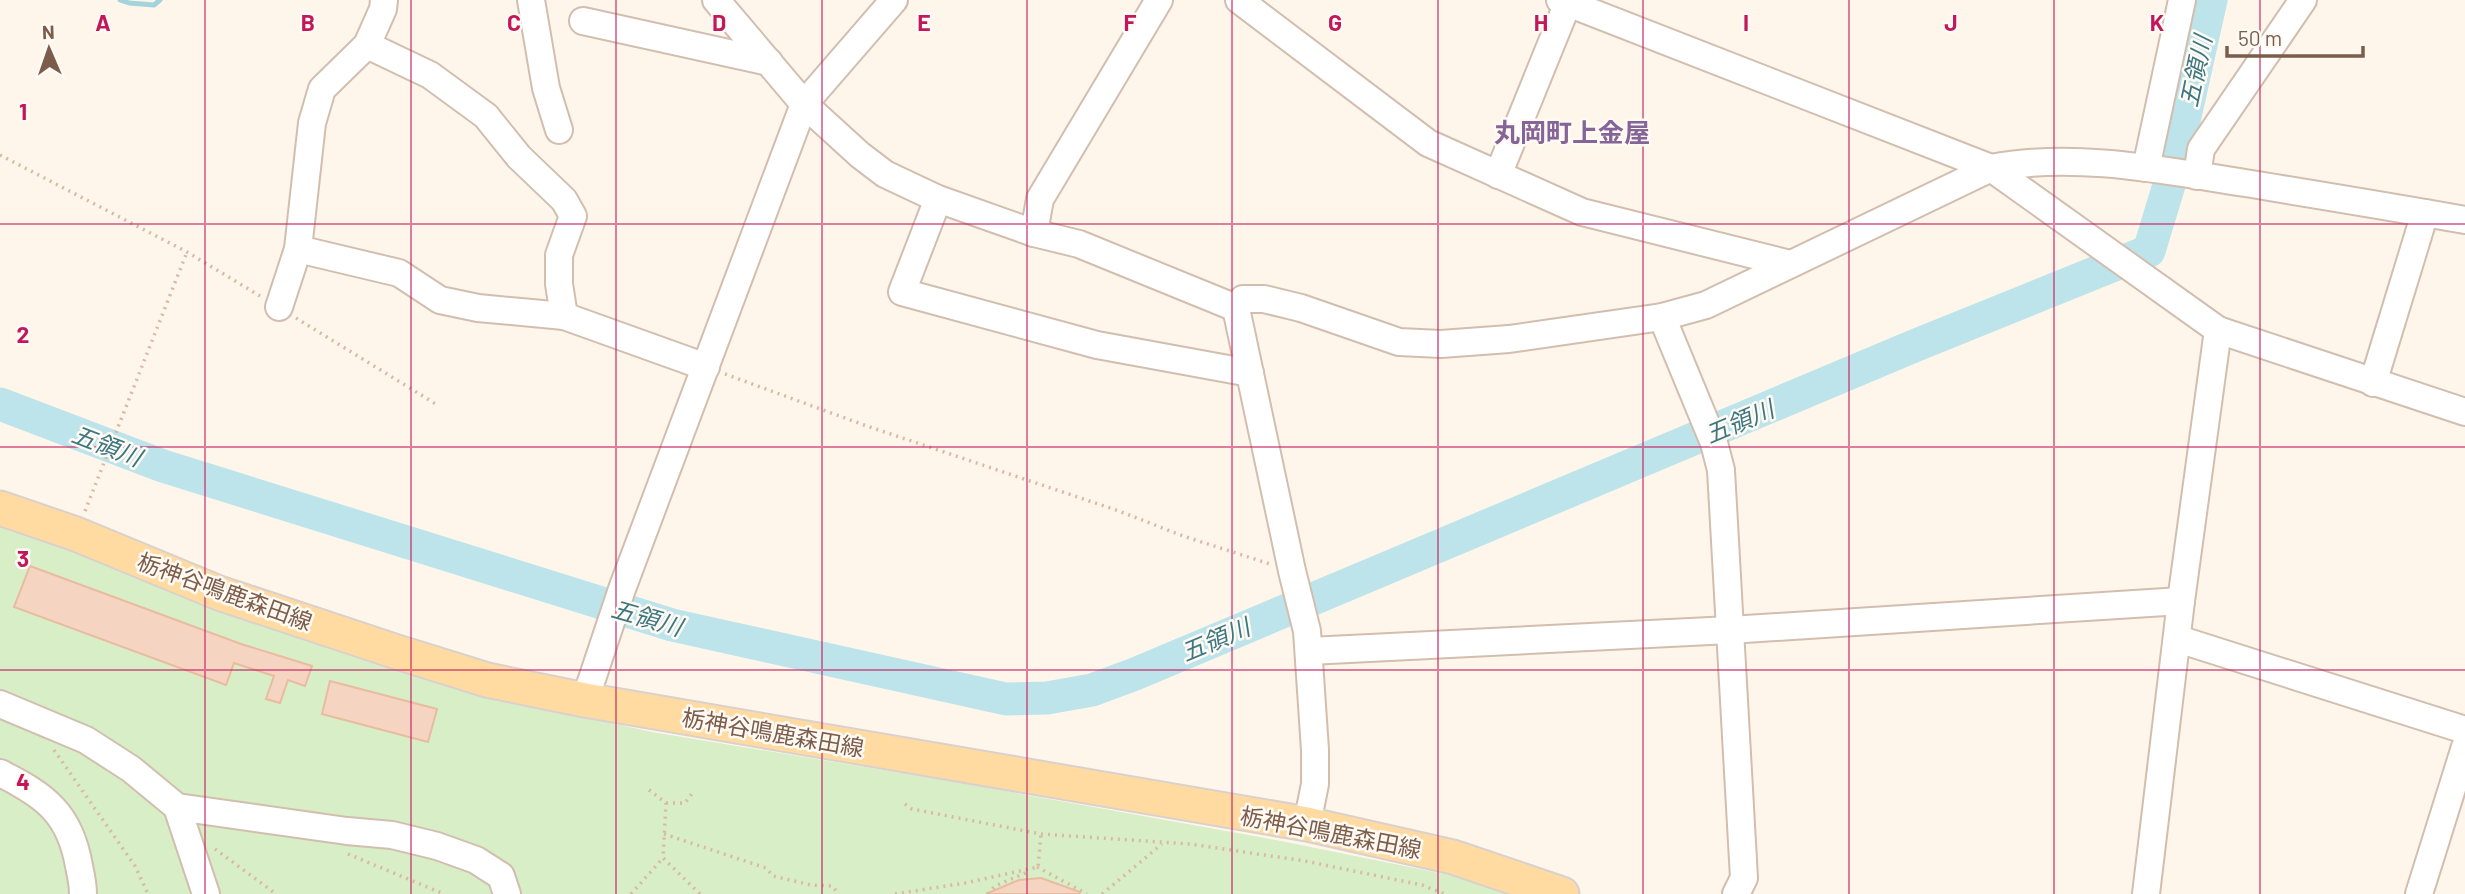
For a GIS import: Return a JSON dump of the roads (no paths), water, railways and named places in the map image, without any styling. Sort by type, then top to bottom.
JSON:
[{"type":"main road","name":"栃神谷鳴鹿森田線","points":[[0,508],[76,534],[219,593],[486,680],[585,700],[1307,824],[1453,856],[1562,894]]},
{"type":"street","points":[[279,307],[298,249],[312,123],[322,89],[367,45],[383,9],[384,0]]},
{"type":"street","points":[[531,0],[546,88],[559,130]]},
{"type":"street","points":[[716,0],[804,104],[885,174],[938,199],[1034,233],[1079,243],[1236,309]]},
{"type":"street","points":[[585,700],[622,589],[804,104],[894,0]]},
{"type":"street","points":[[1034,233],[1040,199],[1159,0]]},
{"type":"street","points":[[1239,0],[1428,143],[1582,212],[1790,264]]},
{"type":"street","points":[[2146,168],[2182,0]]},
{"type":"street","points":[[2197,176],[2201,149],[2303,0]]},
{"type":"street","points":[[1497,175],[1566,1],[1991,168],[2218,330],[2465,412]]},
{"type":"street","points":[[583,21],[769,62]]},
{"type":"street","points":[[367,45],[430,75],[486,116],[519,157],[564,200],[573,216],[559,255],[559,284],[564,316]]},
{"type":"street","points":[[1307,824],[1315,784],[1309,650],[1305,620],[1236,309],[1243,299],[1264,299],[1301,308],[1399,342],[1441,344],[1509,339],[1662,317],[1706,305],[1991,168],[2021,162],[2065,161],[2146,168],[2465,220]]},
{"type":"street","points":[[938,199],[902,292],[1097,345],[1250,373]]},
{"type":"street","points":[[2373,383],[2425,213]]},
{"type":"street","points":[[298,249],[398,273],[440,300],[478,308],[564,316],[706,367]]},
{"type":"street","points":[[1662,317],[1714,443],[1721,470],[1740,886]]},
{"type":"street","points":[[2146,894],[2181,601],[2218,330]]},
{"type":"street","points":[[1309,650],[1730,630],[2181,601]]},
{"type":"street","points":[[2178,639],[2465,730]]},
{"type":"street","points":[[0,705],[86,740],[131,769],[180,818],[206,894]]},
{"type":"street","points":[[2419,894],[2465,747]]},
{"type":"street","points":[[0,773],[26,786],[59,812],[75,843],[83,894]]},
{"type":"street","points":[[180,818],[392,835],[476,860],[501,876],[507,894]]},
{"type":"waterway","points":[[120,0],[154,5],[160,0]]},
{"type":"waterway","name":"五領川","points":[[0,404],[163,466],[672,625],[1006,699],[1047,698],[1092,690],[1914,346],[2149,251],[2172,175],[2211,0]]},
{"type":"district","name":"丸岡町上金屋","points":[[1572,131]]}]
